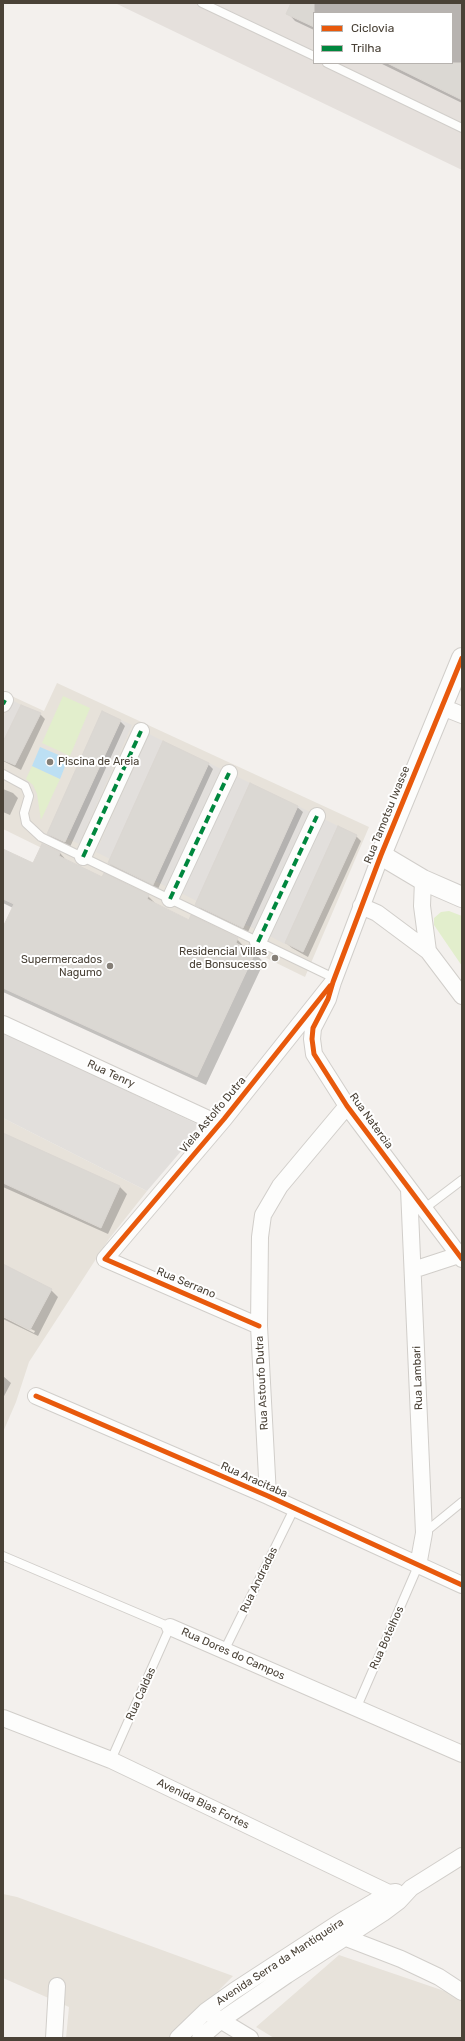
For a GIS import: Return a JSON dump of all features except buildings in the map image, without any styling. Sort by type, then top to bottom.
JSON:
[{"type":"street","name":"Rua Tamotsu Iwasse","points":[[333,980],[381,855],[462,658]]},
{"type":"street","points":[[442,707],[462,715]]},
{"type":"street","points":[[83,857],[141,731]]},
{"type":"street","points":[[170,899],[228,773]]},
{"type":"street","points":[[258,942],[317,816]]},
{"type":"street","points":[[381,855],[423,880],[462,897]]},
{"type":"street","points":[[423,880],[421,900],[428,951]]},
{"type":"street","points":[[361,906],[376,913],[428,951],[462,996]]},
{"type":"street","name":"Rua Natercia","points":[[333,980],[328,999],[313,1028],[312,1039],[314,1054],[347,1106],[461,1257]]},
{"type":"street","name":"Viela Astolfo Dutra","points":[[105,1259],[219,1124],[333,980]]},
{"type":"street","name":"Rua Tenry","points":[[3,1024],[219,1124]]},
{"type":"street","name":"Rua Astoufo Dutra","points":[[268,1496],[259,1326],[260,1237],[263,1215],[280,1186],[347,1106]]},
{"type":"street","name":"Rua Lambari","points":[[409,1189],[424,1533],[418,1566]]},
{"type":"street","points":[[413,1270],[461,1257]]},
{"type":"street","name":"Rua Serrano","points":[[105,1259],[259,1326]]},
{"type":"street","name":"Rua Aracitaba","points":[[36,1396],[268,1496],[462,1585]]},
{"type":"street","name":"Rua Dores do Campos","points":[[170,1627],[462,1754]]},
{"type":"street","name":"Avenida Bias Fortes","points":[[3,1718],[111,1760],[394,1897]]},
{"type":"street","points":[[394,1897],[462,1856]]},
{"type":"street","name":"Avenida Serra da Mantiqueira","points":[[200,2038],[220,2021],[344,1937],[394,1897]]},
{"type":"street","name":"Avenida Serra da Mantiqueira","points":[[178,2038],[206,2011],[340,1922],[394,1897]]},
{"type":"street","points":[[344,1937],[401,1959],[439,1977],[462,1992]]},
{"type":"street","points":[[54,2038],[57,1986]]},
{"type":"street","points":[[206,2011],[220,2021],[250,2038]]},
{"type":"lane","points":[[202,3],[313,56]]},
{"type":"lane","points":[[330,64],[462,128]]},
{"type":"lane","points":[[3,774],[25,786],[28,796],[24,813],[26,823],[33,831],[333,980]]},
{"type":"lane","points":[[425,1208],[462,1180]]},
{"type":"lane","points":[[424,1533],[462,1502]]},
{"type":"lane","name":"Rua Andradas","points":[[224,1651],[294,1509]]},
{"type":"lane","name":"Rua Dores do Campos","points":[[3,1556],[170,1627]]},
{"type":"lane","name":"Rua Botelhos","points":[[356,1709],[418,1566]]},
{"type":"lane","name":"Rua Caldas","points":[[111,1760],[170,1627]]},
{"type":"shaded area","points":[[115,3],[462,3],[462,170]]},
{"type":"shaded area","points":[[57,683],[369,827],[305,977],[3,829],[3,692],[44,711]]},
{"type":"shaded area","points":[[12,700],[21,705],[3,742],[3,718]]},
{"type":"shaded area","points":[[121,720],[132,725],[79,844],[67,838]]},
{"type":"shaded area","points":[[149,734],[163,741],[110,859],[96,852]]},
{"type":"shaded area","points":[[209,763],[221,769],[167,887],[155,881]]},
{"type":"shaded area","points":[[236,776],[250,783],[197,901],[181,893]]},
{"type":"shaded area","points":[[298,806],[310,812],[257,930],[244,924]]},
{"type":"shaded area","points":[[324,819],[338,826],[285,944],[270,936]]},
{"type":"shaded area","points":[[3,1032],[197,1124],[194,1136],[147,1191],[3,1118]]},
{"type":"shaded area","points":[[3,1118],[147,1191],[109,1239],[29,1362],[16,1402],[3,1432]]},
{"type":"shaded area","points":[[3,1894],[17,1897],[233,1976],[172,2038],[66,2038],[69,2007],[3,1978]]},
{"type":"shaded area","points":[[339,1955],[462,1997],[462,2038],[274,2038],[256,2027]]},
{"type":"green space","points":[[63,696],[90,708],[70,756],[42,743]]},
{"type":"green space","points":[[32,766],[60,779],[41,820],[37,794],[33,785],[26,779]]},
{"type":"green space","points":[[449,911],[462,916],[462,966],[434,925],[434,918],[441,912]]},
{"type":"water","name":"Piscina de Areia","points":[[40,747],[68,759],[60,779],[32,766]]},
{"type":"marked path","points":[[3,704],[5,700]]},
{"type":"marked path","points":[[83,857],[141,731]]},
{"type":"marked path","points":[[170,899],[229,773]]},
{"type":"marked path","points":[[258,942],[317,816]]},
{"type":"cycle path","points":[[462,658],[381,855],[328,999],[313,1028],[312,1039],[314,1054],[347,1106],[462,1259]]},
{"type":"cycle path","points":[[259,1326],[105,1259],[224,1119],[330,986]]},
{"type":"cycle path","points":[[36,1396],[268,1496],[462,1585]]},
{"type":"place","name":"Piscina de Areia","points":[[50,762]]},
{"type":"place","name":"Residencial Villas de Bonsucesso","points":[[275,958]]},
{"type":"place","name":"Supermercados Nagumo","points":[[110,966]]}]
